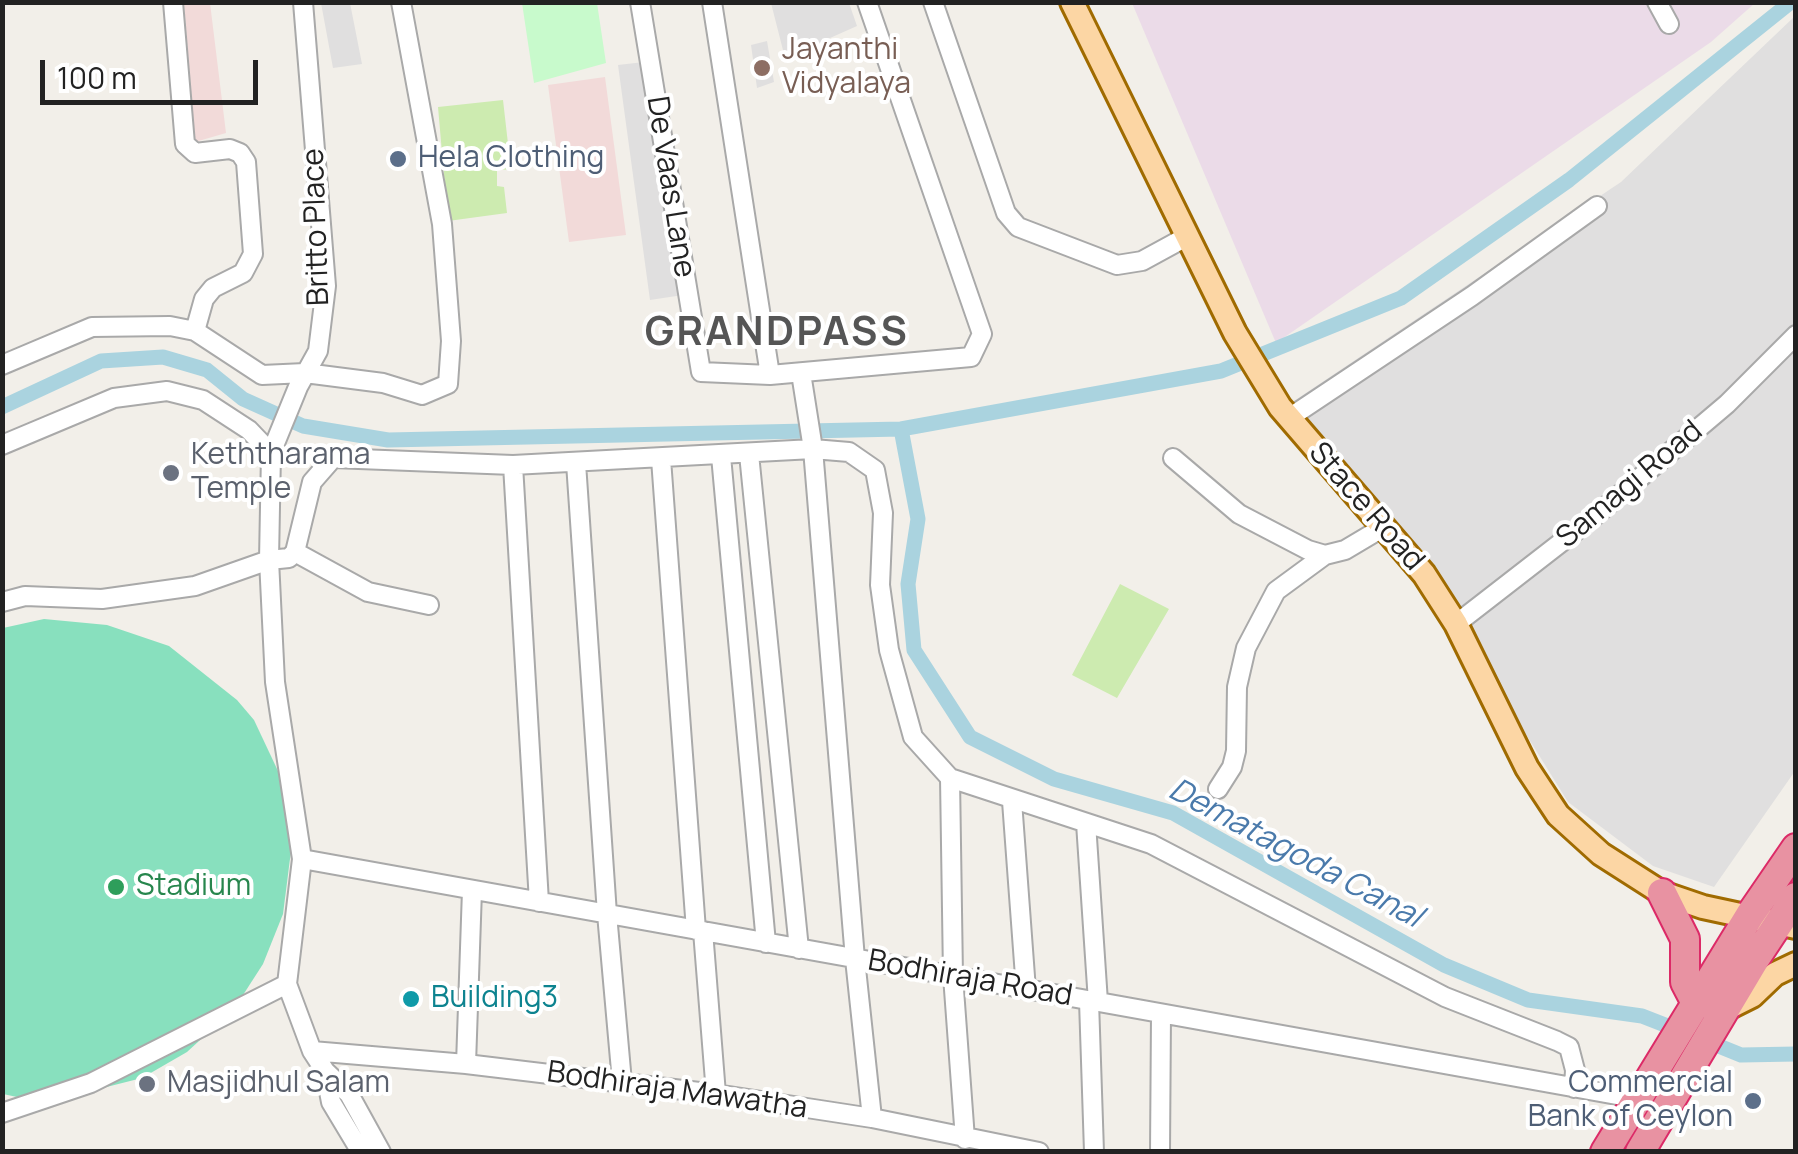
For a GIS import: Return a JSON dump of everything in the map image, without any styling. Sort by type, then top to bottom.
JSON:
[{"type":"highway","points":[[1640,1152],[1676,1066],[1709,1011],[1750,916],[1796,848]]},
{"type":"highway","points":[[1662,893],[1684,939],[1686,982],[1709,1011]]},
{"type":"highway","points":[[1709,1011],[1787,925],[1796,897]]},
{"type":"highway","points":[[1605,1152],[1639,1100],[1676,1066]]},
{"type":"main road","name":"Stace Road","points":[[1072,2],[1186,237],[1274,398],[1424,574],[1456,624],[1527,768],[1558,815],[1601,854],[1662,893],[1787,925]]},
{"type":"main road","points":[[1709,1011],[1752,996],[1775,974],[1796,964]]},
{"type":"street","points":[[173,2],[184,144],[196,153],[230,149],[240,153],[246,162],[253,254],[243,273],[213,288],[204,298],[194,331]]},
{"type":"street","name":"Britto Place","points":[[274,445],[301,380],[318,351],[326,286],[303,2]]},
{"type":"street","points":[[2,365],[92,327],[170,326],[194,331],[262,375],[383,384],[422,394],[448,384],[450,341],[442,224],[401,2]]},
{"type":"street","name":"De Vaas Lane","points":[[640,2],[701,372],[770,375]]},
{"type":"street","points":[[712,2],[770,375],[971,357],[982,334],[867,2]]},
{"type":"street","points":[[933,2],[1006,213],[1018,227],[1117,265],[1142,261],[1186,237]]},
{"type":"street","points":[[1657,2],[1669,24]]},
{"type":"street","points":[[1289,418],[1598,206]]},
{"type":"street","name":"Samagi Road","points":[[1456,624],[1590,520],[1728,404],[1796,336]]},
{"type":"street","points":[[802,372],[813,450],[872,1118]]},
{"type":"street","points":[[2,445],[114,398],[168,392],[204,400],[274,445],[269,560],[275,682],[302,859],[287,984],[312,1051],[325,1071],[349,1094],[382,1152]]},
{"type":"street","points":[[2,602],[25,596],[102,599],[195,586],[269,560],[289,558],[295,552],[312,482],[334,458],[512,465],[813,450],[849,452],[875,470],[883,513],[880,584],[888,650],[913,736],[950,778],[1151,844],[1445,997],[1569,1047],[1574,1088]]},
{"type":"street","points":[[749,454],[799,949]]},
{"type":"street","points":[[721,456],[766,942]]},
{"type":"street","points":[[1173,458],[1239,514],[1325,555]]},
{"type":"street","points":[[661,459],[716,1094]]},
{"type":"street","points":[[576,463],[622,1082]]},
{"type":"street","points":[[512,465],[539,902]]},
{"type":"street","points":[[1218,789],[1232,767],[1236,750],[1237,687],[1246,648],[1276,591],[1325,555],[1362,542],[1382,528]]},
{"type":"street","points":[[295,552],[368,592],[429,605]]},
{"type":"street","points":[[950,778],[952,976],[965,1139]]},
{"type":"street","points":[[1012,801],[1026,990]]},
{"type":"street","points":[[1086,823],[1094,1152]]},
{"type":"street","name":"Bodhiraja Road","points":[[302,859],[1639,1100]]},
{"type":"street","points":[[466,1064],[472,890]]},
{"type":"street","points":[[2,1112],[91,1083],[287,984]]},
{"type":"street","points":[[1160,1152],[1161,1014]]},
{"type":"street","name":"Bodhiraja Mawatha","points":[[312,1051],[466,1064],[716,1094],[872,1118],[1039,1152]]},
{"type":"street","points":[[325,1071],[331,1102],[361,1152]]},
{"type":"shaded area","points":[[184,3],[210,3],[226,133],[195,142]]},
{"type":"shaded area","points":[[321,3],[350,3],[362,64],[333,68]]},
{"type":"shaded area","points":[[771,3],[849,3],[857,26],[785,58]]},
{"type":"shaded area","points":[[1132,3],[1755,3],[1711,42],[1276,343]]},
{"type":"shaded area","points":[[1795,16],[1795,771],[1714,887],[1653,866],[1568,802],[1478,657],[1288,405],[1621,182]]},
{"type":"shaded area","points":[[767,41],[774,82],[757,88],[751,45]]},
{"type":"shaded area","points":[[644,62],[683,295],[650,300],[618,65]]},
{"type":"shaded area","points":[[605,77],[626,235],[569,242],[548,85]]},
{"type":"green space","points":[[522,3],[597,3],[606,63],[534,83]]},
{"type":"green space","points":[[503,100],[511,170],[497,169],[497,186],[504,187],[507,213],[448,221],[438,107]]},
{"type":"green space","points":[[1120,584],[1169,609],[1117,698],[1072,675]]},
{"type":"green space","name":"Stadium","points":[[44,619],[107,625],[169,646],[237,700],[254,720],[278,771],[292,843],[283,914],[263,964],[234,1009],[187,1052],[142,1078],[67,1097],[17,1097],[3,1094],[3,628]]},
{"type":"waterway","points":[[2,407],[101,361],[163,357],[207,370],[243,399],[303,426],[388,440],[901,429],[1221,371],[1401,298],[1569,180],[1791,2]]},
{"type":"waterway","name":"Dematagoda Canal","points":[[901,429],[918,519],[908,584],[914,650],[970,737],[1054,779],[1173,813],[1444,965],[1528,1000],[1642,1016],[1683,1032]]},
{"type":"waterway","name":"Dematagoda Canal","points":[[1704,1040],[1741,1055],[1796,1054]]},
{"type":"place","name":"Jayanthi Vidyalaya","points":[[762,68]]},
{"type":"place","name":"Hela Clothing","points":[[398,159]]},
{"type":"place","name":"Keththarama Temple","points":[[171,473]]},
{"type":"place","name":"Stadium","points":[[116,887]]},
{"type":"place","name":"Building3","points":[[411,999]]},
{"type":"place","name":"Masjidhul Salam","points":[[147,1084]]},
{"type":"place","name":"Commercial Bank of Ceylon","points":[[1753,1101]]},
{"type":"district","name":"GRANDPASS","points":[[777,334]]}]
